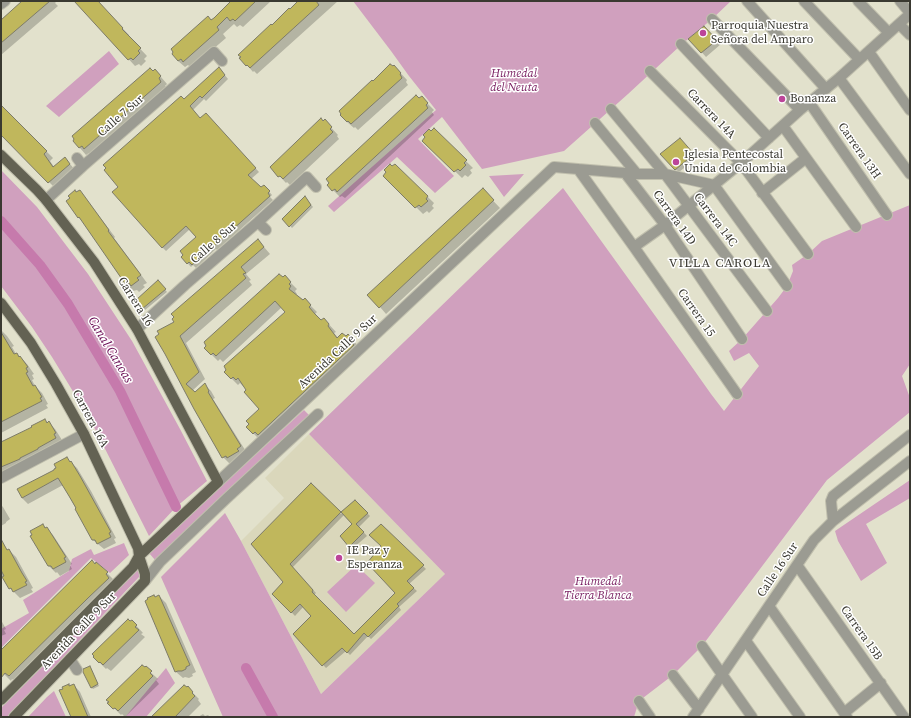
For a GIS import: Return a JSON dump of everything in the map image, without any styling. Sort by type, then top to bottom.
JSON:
[{"type":"main road","name":"Carrera 16","points":[[1,155],[46,200],[94,262],[137,329],[218,482]]},
{"type":"main road","name":"Carrera 16A","points":[[1,303],[31,343],[84,434],[138,548],[139,556]]},
{"type":"main road","name":"Avenida Calle 9 Sur","points":[[1,700],[132,567],[139,556],[218,482]]},
{"type":"main road","points":[[139,556],[145,574],[144,581]]},
{"type":"main road","name":"Avenida Calle 9 Sur","points":[[14,717],[144,581]]},
{"type":"street","points":[[1,4],[5,1]]},
{"type":"street","points":[[747,1],[826,89]]},
{"type":"street","points":[[804,1],[859,59]]},
{"type":"street","points":[[858,1],[889,33]]},
{"type":"street","points":[[634,247],[665,225],[740,164],[809,102],[839,78],[900,24],[910,13],[900,1]]},
{"type":"street","points":[[712,19],[800,110]]},
{"type":"street","points":[[900,24],[910,35]]},
{"type":"street","points":[[681,44],[769,138]]},
{"type":"street","name":"Calle 7 Sur","points":[[46,200],[80,162],[214,52],[222,61]]},
{"type":"street","points":[[868,52],[910,110]]},
{"type":"street","name":"Carrera 14A","points":[[650,71],[740,164],[808,254]]},
{"type":"street","points":[[839,78],[910,174]]},
{"type":"street","name":"Carrera 13H","points":[[809,102],[887,215]]},
{"type":"street","name":"Carrera 14C","points":[[611,109],[665,174],[767,311]]},
{"type":"street","points":[[595,123],[637,174]]},
{"type":"street","points":[[782,126],[856,227]]},
{"type":"street","points":[[762,193],[806,158]]},
{"type":"street","name":"Avenida Calle 9 Sur","points":[[218,482],[554,168],[578,169]]},
{"type":"street","points":[[578,169],[637,174],[665,174],[714,185],[787,286]]},
{"type":"street","name":"Carrera 15","points":[[578,169],[737,394]]},
{"type":"street","name":"Carrera 14D","points":[[625,173],[665,225],[742,339]]},
{"type":"street","name":"Calle 8 Sur","points":[[137,329],[182,282],[258,222],[307,177],[316,187]]},
{"type":"street","points":[[258,222],[266,230]]},
{"type":"street","points":[[144,581],[160,562],[226,499],[295,442],[318,414]]},
{"type":"street","points":[[1,478],[43,461],[84,434]]},
{"type":"street","points":[[833,521],[831,501],[833,496],[910,435]]},
{"type":"street","name":"Calle 16 Sur","points":[[697,714],[722,674],[814,540],[833,521],[910,462]]},
{"type":"street","name":"Carrera 15B","points":[[797,565],[904,717]]},
{"type":"street","points":[[769,606],[846,715],[880,683]]},
{"type":"street","points":[[746,640],[800,717]]},
{"type":"street","points":[[702,646],[752,717]]},
{"type":"street","points":[[70,659],[77,670]]},
{"type":"street","points":[[673,675],[697,714]]},
{"type":"street","points":[[639,701],[650,717]]},
{"type":"shaded area","name":"IE Paz y Esperanza","points":[[309,434],[445,574],[321,694],[241,541],[284,498],[265,478]]},
{"type":"green space","name":"Humedal del Neuta","points":[[353,1],[731,1],[564,151],[482,169],[442,117],[418,139],[454,176],[435,193],[397,157],[334,212],[328,206],[436,110]]},
{"type":"green space","points":[[109,51],[119,64],[59,117],[46,106]]},
{"type":"green space","points":[[1,170],[37,207],[88,274],[132,341],[207,481],[176,507],[149,536],[91,421],[32,327],[1,286]]},
{"type":"green space","points":[[524,174],[504,197],[489,176]]},
{"type":"green space","name":"Humedal Tierra Blanca","points":[[563,188],[724,411],[759,366],[749,353],[734,361],[729,351],[742,339],[787,286],[793,271],[792,265],[808,254],[822,241],[910,205],[910,364],[902,376],[910,398],[910,412],[827,480],[702,646],[673,675],[639,701],[634,717],[223,717],[161,577],[225,513],[321,694],[445,574],[309,434]]},
{"type":"green space","points":[[304,410],[310,416],[155,560],[149,553]]},
{"type":"green space","points":[[910,480],[910,498],[866,524],[887,563],[861,581],[838,541],[835,531]]},
{"type":"green space","points":[[124,543],[129,555],[110,573],[91,558],[1,648],[1,629],[29,613],[23,600],[69,571],[72,559],[91,549],[94,555]]},
{"type":"green space","points":[[356,565],[375,583],[346,612],[327,592]]},
{"type":"green space","points":[[134,570],[138,570],[140,572],[139,577],[7,717],[1,717],[1,708],[83,626]]},
{"type":"green space","points":[[166,668],[175,683],[146,717],[127,717],[126,716]]},
{"type":"green space","points":[[54,691],[66,717],[28,717],[47,697]]},
{"type":"building","points":[[22,1],[50,1],[1,43],[1,20]]},
{"type":"building","points":[[74,1],[98,1],[141,48],[138,51],[140,53],[133,60],[131,58],[128,60]]},
{"type":"building","points":[[231,1],[256,1],[235,21],[233,19],[230,21],[227,17],[217,27],[219,30],[183,62],[181,59],[178,61],[172,54],[173,52],[171,49],[208,16],[211,20],[214,18]]},
{"type":"building","points":[[298,1],[316,1],[319,5],[250,68],[247,65],[246,66],[239,58],[241,57],[238,55]]},
{"type":"building","name":"Parroquia Nuestra Señora del Amparo","points":[[704,26],[717,40],[701,53],[688,39]]},
{"type":"building","points":[[390,64],[393,66],[394,65],[401,73],[402,78],[351,124],[348,121],[347,122],[340,115],[341,114],[339,111]]},
{"type":"building","points":[[219,67],[225,75],[202,98],[200,96],[190,106],[200,118],[206,113],[256,168],[248,175],[261,187],[264,185],[270,191],[268,193],[270,196],[192,265],[189,262],[187,264],[181,257],[183,255],[180,251],[196,237],[186,226],[162,248],[112,192],[118,187],[104,170],[106,168],[103,165],[181,96],[184,99]]},
{"type":"building","points":[[150,68],[153,71],[155,69],[161,76],[159,78],[161,82],[84,149],[82,146],[79,148],[73,141],[74,139],[72,136]]},
{"type":"building","points":[[416,95],[419,98],[422,96],[428,103],[426,105],[428,108],[337,192],[335,189],[332,191],[327,185],[329,183],[326,179]]},
{"type":"building","points":[[1,105],[47,151],[44,154],[53,167],[65,157],[70,164],[48,183],[1,135]]},
{"type":"building","points":[[321,118],[323,121],[325,119],[332,127],[330,129],[333,132],[283,179],[280,176],[278,177],[270,167]]},
{"type":"building","points":[[434,128],[467,160],[464,163],[466,165],[460,171],[458,169],[454,172],[422,141],[425,137],[423,135],[429,129],[431,131]]},
{"type":"building","name":"Iglesia Pentecostal Unida de Colombia","points":[[680,138],[694,154],[675,170],[660,154]]},
{"type":"building","points":[[390,164],[392,166],[395,164],[428,196],[426,199],[428,201],[421,207],[419,205],[415,208],[383,176],[386,172],[384,170]]},
{"type":"building","points":[[483,188],[494,200],[379,308],[367,295]]},
{"type":"building","points":[[75,190],[76,192],[80,190],[141,275],[137,278],[139,280],[131,286],[129,283],[126,285],[79,217],[78,218],[66,201],[70,198],[68,196]]},
{"type":"building","points":[[305,196],[311,205],[289,227],[282,219]]},
{"type":"building","points":[[258,239],[264,247],[241,267],[246,273],[243,274],[246,278],[180,336],[199,372],[186,384],[195,392],[205,383],[209,391],[208,392],[241,446],[237,449],[239,451],[227,458],[226,456],[222,458],[155,337],[159,334],[157,331],[174,322],[172,319],[174,317],[171,314]]},
{"type":"building","points":[[279,274],[283,277],[285,275],[291,282],[289,284],[291,286],[289,289],[303,300],[305,298],[311,305],[309,307],[321,320],[324,318],[337,338],[342,333],[346,336],[348,334],[354,340],[352,342],[354,345],[258,435],[255,432],[253,434],[246,427],[249,424],[246,421],[259,409],[244,392],[246,390],[238,378],[236,380],[233,377],[231,379],[224,372],[226,370],[224,366],[285,312],[275,301],[216,356],[213,353],[211,355],[204,348],[206,346],[204,342]]},
{"type":"building","points":[[158,280],[166,289],[142,309],[136,300]]},
{"type":"building","points":[[1,332],[14,354],[17,353],[28,367],[26,368],[28,372],[26,373],[33,386],[35,385],[42,397],[40,398],[42,401],[1,422]]},
{"type":"building","points":[[45,419],[47,423],[49,421],[56,433],[54,434],[56,438],[20,459],[1,467],[1,442]]},
{"type":"building","points":[[67,457],[80,476],[111,532],[109,533],[111,537],[97,544],[95,540],[92,540],[75,509],[76,508],[58,478],[22,498],[17,489],[54,470],[56,468],[54,464]]},
{"type":"building","points":[[311,483],[341,512],[290,564],[313,590],[312,592],[354,634],[395,593],[367,563],[381,546],[369,535],[381,524],[424,565],[407,581],[414,588],[397,604],[399,606],[368,637],[364,633],[347,653],[342,648],[322,666],[293,634],[311,616],[300,604],[291,613],[272,594],[283,582],[251,544]]},
{"type":"building","points":[[355,500],[368,513],[356,524],[364,532],[349,547],[340,536],[352,524],[341,512]]},
{"type":"building","points":[[43,524],[45,528],[47,527],[66,557],[64,558],[66,562],[53,569],[51,566],[48,566],[30,536],[32,535],[30,531]]},
{"type":"building","points":[[1,539],[7,550],[9,549],[27,581],[25,582],[27,585],[13,592],[11,588],[9,589],[2,577],[4,576],[1,570]]},
{"type":"building","points":[[92,560],[95,564],[96,562],[108,572],[106,574],[109,578],[9,676],[5,673],[1,678],[1,650]]},
{"type":"building","points":[[154,595],[155,597],[159,595],[190,665],[182,671],[175,672],[145,601],[148,599],[147,598]]},
{"type":"building","points":[[128,619],[130,621],[132,620],[137,625],[135,627],[139,630],[103,665],[100,662],[99,663],[92,654]]},
{"type":"building","points":[[142,665],[145,667],[146,666],[152,671],[150,673],[153,676],[118,711],[115,708],[113,709],[106,700]]},
{"type":"building","points":[[90,666],[98,684],[91,688],[83,672],[83,669]]},
{"type":"building","points":[[69,684],[69,686],[74,684],[88,717],[71,717],[59,690],[63,689],[62,687]]},
{"type":"building","points":[[184,685],[187,687],[188,686],[195,696],[175,717],[151,717]]},
{"type":"waterway","name":"Canal Canoas","points":[[1,221],[40,265],[68,304],[120,391],[176,507]]},
{"type":"waterway","name":"Canal Canoas","points":[[246,668],[273,717]]},
{"type":"place","name":"Parroquia Nuestra Señora del Amparo","points":[[703,33]]},
{"type":"place","name":"Bonanza","points":[[782,99]]},
{"type":"place","name":"Iglesia Pentecostal Unida de Colombia","points":[[676,162]]},
{"type":"place","name":"IE Paz y Esperanza","points":[[339,558]]},
{"type":"district","name":"VILLA CAROLA","points":[[720,264]]}]
